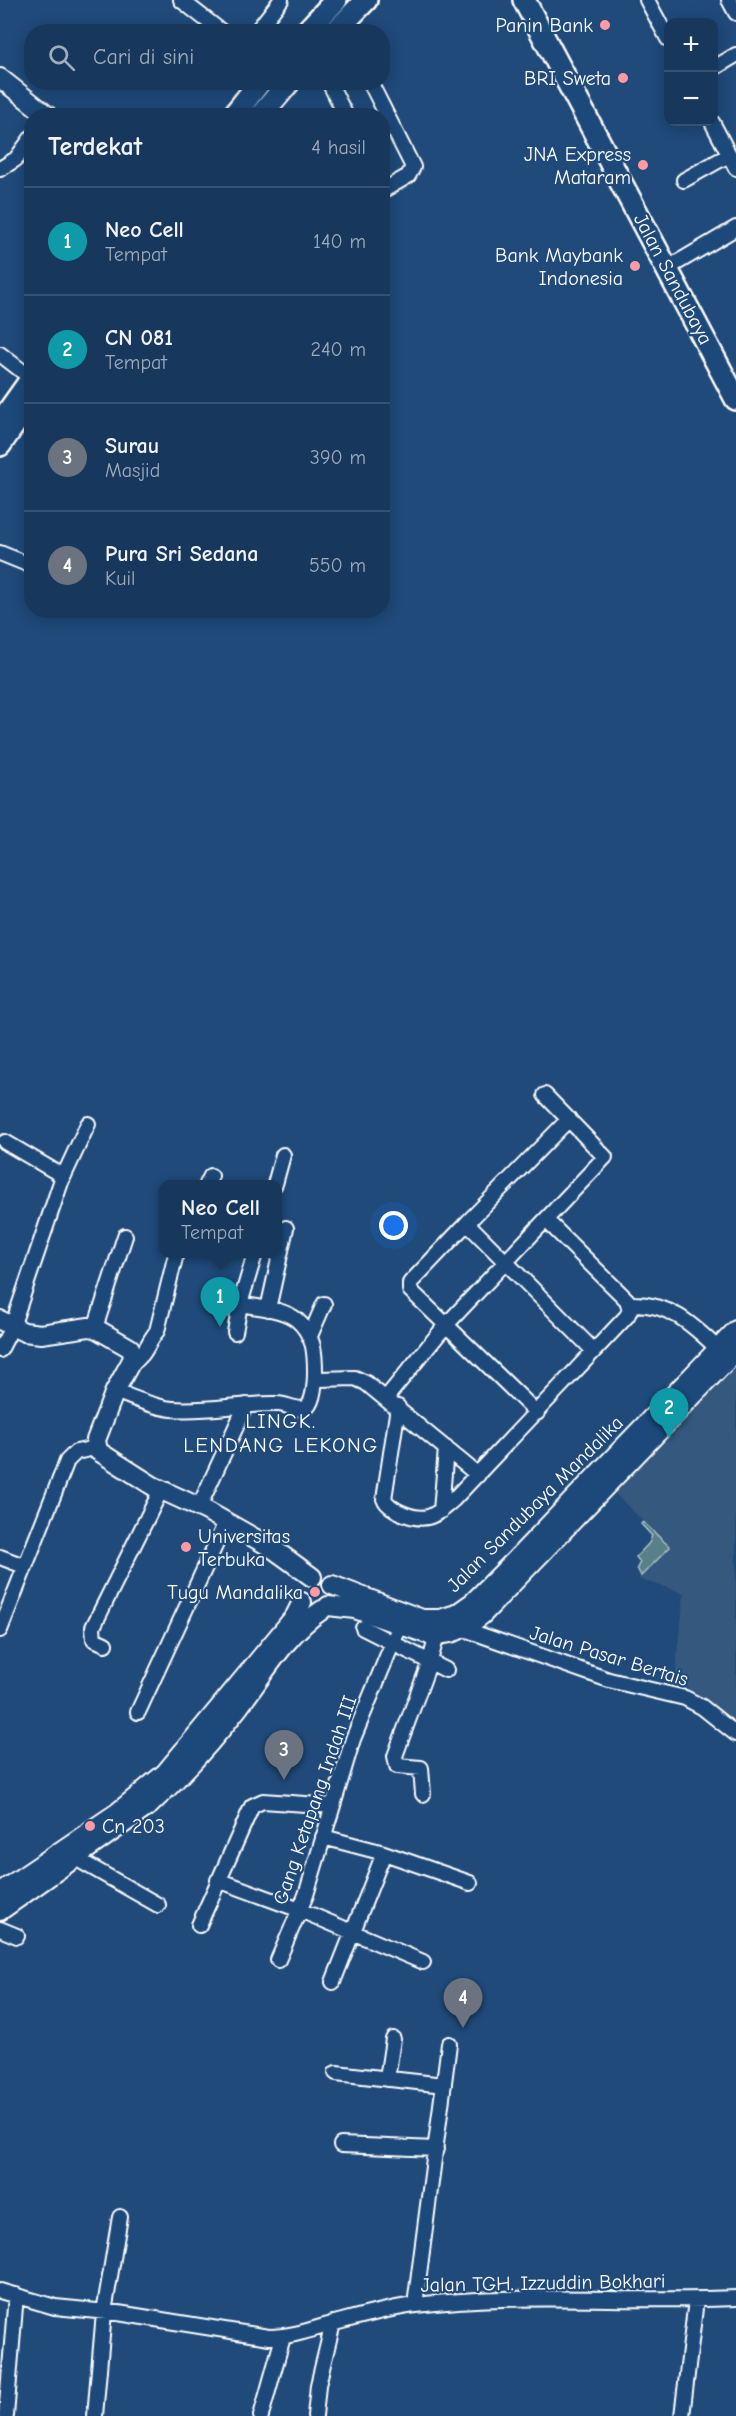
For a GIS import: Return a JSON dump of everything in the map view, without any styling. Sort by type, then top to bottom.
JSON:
[{"type":"highway","points":[[345,24],[366,0]]},
{"type":"highway","name":"Jalan Sandubaya","points":[[524,0],[736,399]]},
{"type":"highway","points":[[313,24],[331,5]]},
{"type":"highway","points":[[243,108],[267,90]]},
{"type":"highway","points":[[263,108],[270,90]]},
{"type":"highway","points":[[0,423],[24,388]]},
{"type":"highway","points":[[0,445],[24,411]]},
{"type":"main road","points":[[0,78],[38,108]]},
{"type":"main road","points":[[6,1324],[41,1334],[80,1326],[95,1328],[130,1348],[133,1354],[131,1364],[115,1391],[96,1440],[96,1448],[100,1454],[161,1490],[199,1507],[272,1548],[312,1577]]},
{"type":"main road","name":"Jalan Sandubaya Mandalika","points":[[332,1585],[413,1617],[440,1619],[456,1614],[519,1566],[610,1474],[727,1350],[736,1330]]},
{"type":"main road","points":[[302,1602],[314,1610],[355,1609],[437,1635],[464,1629],[482,1615],[519,1566]]},
{"type":"main road","points":[[0,1892],[67,1854],[150,1805],[179,1778],[237,1710],[301,1626],[325,1608],[334,1592],[332,1585],[320,1577],[312,1577],[306,1581],[300,1594],[302,1602],[295,1616],[165,1773],[67,1854],[39,1886],[0,1911]]},
{"type":"street","points":[[181,0],[212,24]]},
{"type":"street","points":[[262,24],[281,0]]},
{"type":"street","points":[[647,0],[664,30]]},
{"type":"street","points":[[729,0],[736,13]]},
{"type":"street","points":[[331,5],[338,24]]},
{"type":"street","points":[[718,66],[736,55]]},
{"type":"street","points":[[333,90],[342,108]]},
{"type":"street","points":[[373,90],[382,108]]},
{"type":"street","points":[[390,124],[412,167],[408,176],[390,186]]},
{"type":"street","points":[[714,126],[736,168]]},
{"type":"street","points":[[0,169],[16,159],[24,148]]},
{"type":"street","points":[[684,180],[729,155]]},
{"type":"street","points":[[668,268],[736,228]]},
{"type":"street","points":[[0,354],[24,373]]},
{"type":"street","points":[[0,553],[24,563]]},
{"type":"street","points":[[386,1398],[446,1325],[605,1157],[545,1095]]},
{"type":"street","points":[[537,1413],[412,1294],[409,1285],[568,1119]]},
{"type":"street","points":[[0,1350],[6,1324],[63,1176],[88,1124]]},
{"type":"street","points":[[5,1142],[63,1176]]},
{"type":"street","points":[[276,1180],[283,1155]]},
{"type":"street","points":[[546,1220],[629,1304],[642,1303],[663,1307],[681,1316],[727,1350]]},
{"type":"street","points":[[467,1223],[593,1350]]},
{"type":"street","points":[[282,1246],[286,1228]]},
{"type":"street","points":[[95,1328],[125,1236]]},
{"type":"street","points":[[131,1364],[145,1353],[150,1339],[157,1332],[175,1258]]},
{"type":"street","points":[[235,1332],[240,1304],[254,1258]]},
{"type":"street","points":[[268,1309],[279,1258]]},
{"type":"street","points":[[115,1391],[169,1408],[281,1404],[306,1407],[310,1403],[315,1368],[314,1349],[302,1324],[291,1316],[240,1304]]},
{"type":"street","points":[[309,1336],[324,1304]]},
{"type":"street","points":[[398,1407],[384,1499],[394,1509],[417,1517],[429,1517],[441,1510],[478,1475],[537,1413],[627,1316],[629,1304]]},
{"type":"street","points":[[320,1379],[356,1378],[398,1407],[478,1475]]},
{"type":"street","points":[[199,1507],[246,1406]]},
{"type":"street","points":[[0,1630],[67,1461],[76,1452],[96,1448]]},
{"type":"street","points":[[441,1510],[446,1448]]},
{"type":"street","points":[[105,1644],[94,1639],[93,1627],[161,1490]]},
{"type":"street","points":[[138,1712],[226,1522]]},
{"type":"street","points":[[0,1557],[24,1566]]},
{"type":"street","name":"Gang Ketapang Indah III","points":[[279,1960],[300,1910],[352,1739],[400,1624]]},
{"type":"street","points":[[363,1628],[427,1667],[446,1670]]},
{"type":"street","name":"Jalan Pasar Bertais","points":[[464,1629],[609,1680],[685,1698],[702,1707],[736,1734]]},
{"type":"street","points":[[423,1794],[421,1768],[397,1766],[395,1756],[437,1635]]},
{"type":"street","points":[[199,1925],[248,1811],[254,1804],[266,1801],[333,1806]]},
{"type":"street","points":[[323,1838],[384,1853],[470,1883]]},
{"type":"street","points":[[333,1982],[384,1853]]},
{"type":"street","points":[[67,1854],[158,1905]]},
{"type":"street","points":[[218,1880],[353,1931],[423,1962]]},
{"type":"street","points":[[0,1929],[17,1936]]},
{"type":"street","points":[[387,2079],[393,2039]]},
{"type":"street","points":[[415,2305],[449,2044]]},
{"type":"street","points":[[336,2073],[444,2085]]},
{"type":"street","points":[[341,2145],[436,2149]]},
{"type":"street","points":[[95,2416],[104,2312],[120,2217]]},
{"type":"street","name":"Jalan TGH. Izzuddin Bokhari","points":[[0,2291],[55,2307],[162,2319],[243,2334],[283,2337],[415,2305],[514,2299],[696,2300],[736,2298]]},
{"type":"street","points":[[6,2416],[4,2393],[16,2295]]},
{"type":"street","points":[[682,2416],[696,2300]]},
{"type":"street","points":[[315,2416],[318,2385],[333,2324]]},
{"type":"street","points":[[261,2416],[283,2337]]},
{"type":"shaded area","points":[[736,1363],[736,1724],[675,1678],[684,1593],[638,1579],[670,1547],[612,1491]]},
{"type":"green space","points":[[643,1522],[670,1547],[641,1576],[637,1568],[640,1562],[636,1557],[649,1543],[652,1536],[641,1524]]},
{"type":"place","name":"Panin Bank","points":[[605,25]]},
{"type":"place","name":"BRI Sweta","points":[[623,78]]},
{"type":"place","name":"JNA Express Mataram","points":[[643,165]]},
{"type":"place","name":"Bank Maybank Indonesia","points":[[635,266]]},
{"type":"place","name":"Neo Cell","points":[[220,1327]]},
{"type":"place","name":"CN 081","points":[[669,1438]]},
{"type":"place","name":"Universitas Terbuka","points":[[186,1547]]},
{"type":"place","name":"Tugu Mandalika","points":[[315,1592]]},
{"type":"place","name":"Surau","points":[[284,1780]]},
{"type":"place","name":"Cn 203","points":[[90,1826]]},
{"type":"place","name":"Pura Sri Sedana","points":[[463,2028]]},
{"type":"district","name":"LINGK. LENDANG LEKONG","points":[[281,1433]]}]
